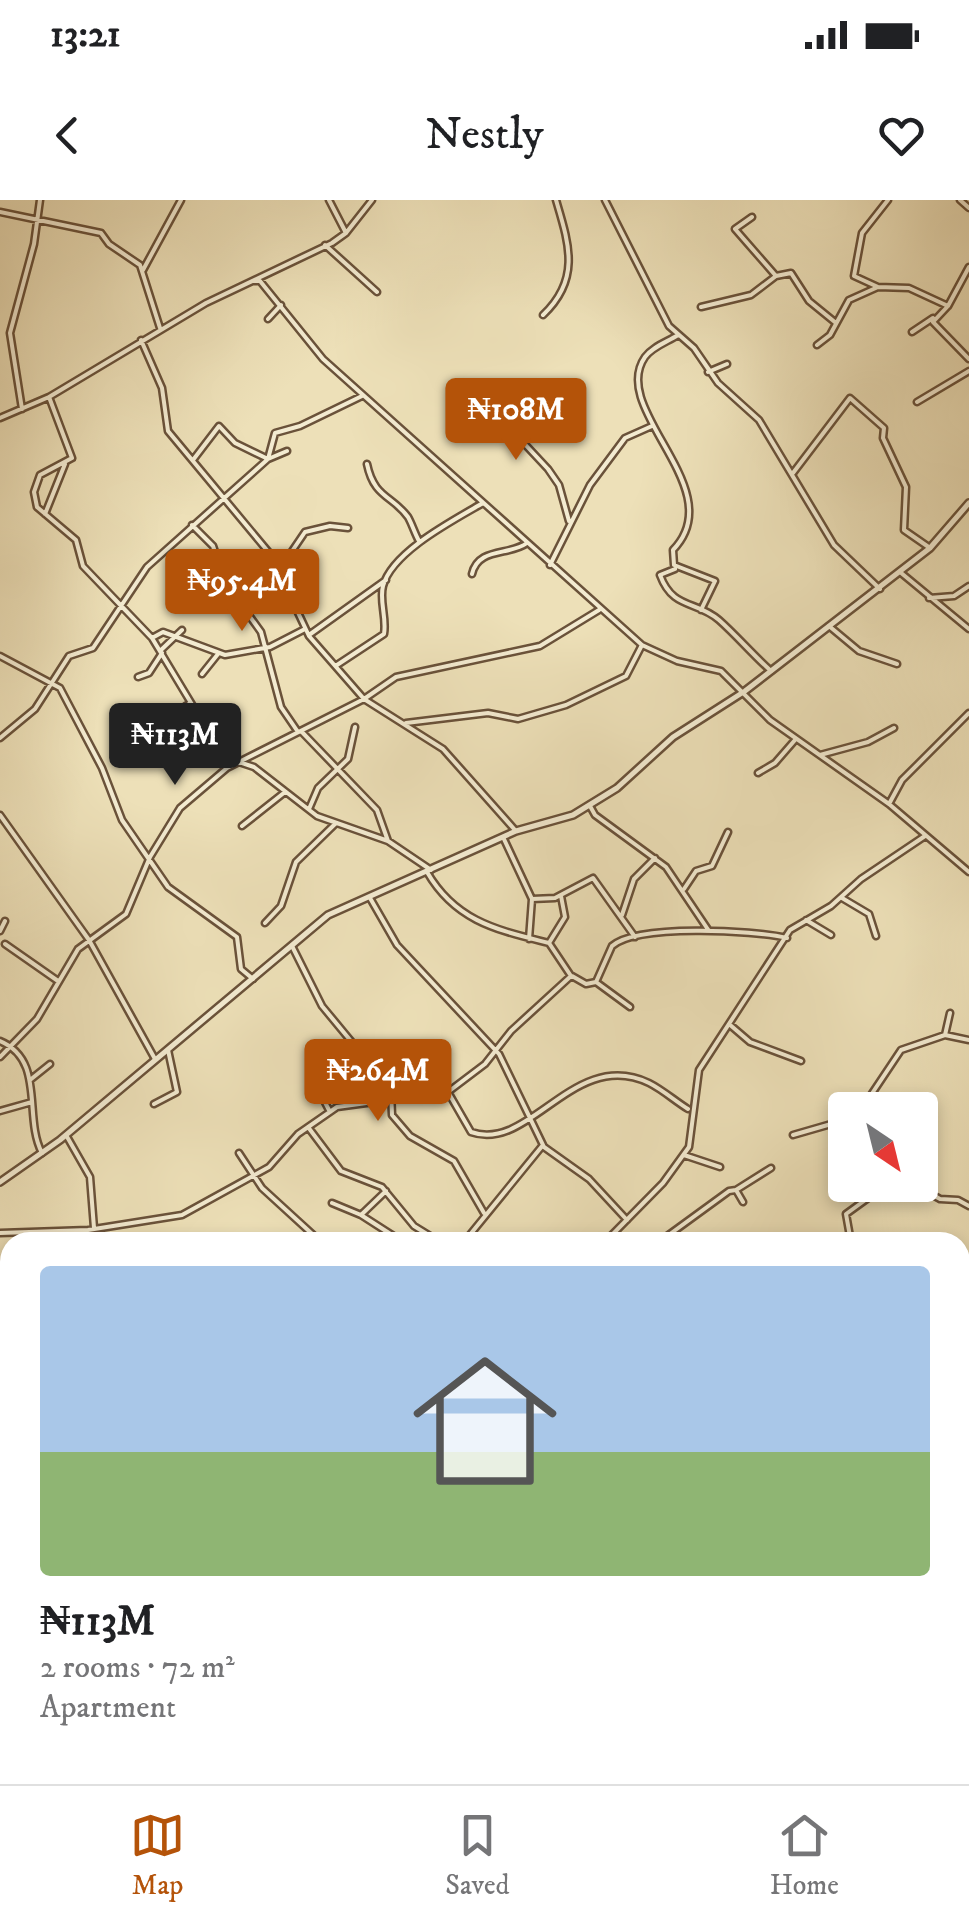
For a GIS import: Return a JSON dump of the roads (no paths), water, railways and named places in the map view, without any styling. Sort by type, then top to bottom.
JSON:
[{"type":"street","points":[[22,409],[10,333],[39,221],[40,200]]},
{"type":"street","points":[[141,271],[181,200]]},
{"type":"street","points":[[329,200],[346,233]]},
{"type":"street","points":[[0,418],[49,397],[160,328],[346,233],[372,200]]},
{"type":"street","points":[[543,315],[557,299],[572,256],[556,200]]},
{"type":"street","points":[[605,200],[678,336],[694,348],[708,372],[759,420],[834,545],[880,589]]},
{"type":"street","points":[[888,200],[862,233],[853,271],[856,278],[878,286],[909,288],[948,306]]},
{"type":"street","points":[[960,200],[969,208]]},
{"type":"street","points":[[0,212],[101,233],[109,244],[138,262],[160,328]]},
{"type":"street","points":[[752,217],[735,229],[776,276]]},
{"type":"street","points":[[325,245],[377,292]]},
{"type":"street","points":[[912,332],[948,306],[969,267]]},
{"type":"street","points":[[701,307],[751,295],[776,276],[790,273],[815,307],[836,322]]},
{"type":"street","points":[[262,278],[323,359],[600,610],[642,645],[676,661],[710,666],[744,690],[770,720],[890,804],[969,872]]},
{"type":"street","points":[[818,345],[848,300],[878,286]]},
{"type":"street","points":[[268,319],[281,305]]},
{"type":"street","points":[[933,318],[937,330],[969,359]]},
{"type":"street","points":[[678,336],[648,352],[639,368],[637,390],[680,473],[689,518],[686,536],[672,553],[678,570]]},
{"type":"street","points":[[140,340],[162,388],[168,431],[258,538],[282,578],[308,636],[364,699],[443,749],[516,831]]},
{"type":"street","points":[[708,372],[727,364]]},
{"type":"street","points":[[917,402],[969,371]]},
{"type":"street","points":[[478,394],[559,485],[570,522]]},
{"type":"street","points":[[268,458],[275,433],[300,426],[363,395]]},
{"type":"street","points":[[49,397],[72,458],[49,468],[36,482],[34,500],[76,540],[83,566],[152,638],[216,746],[238,762],[254,767],[308,810],[335,824],[388,841],[429,871],[448,900],[467,916],[529,940],[548,943],[571,976],[586,984],[596,982],[630,1007]]},
{"type":"street","points":[[792,474],[850,398],[884,428],[883,438],[906,487],[904,530],[930,548]]},
{"type":"street","points":[[550,565],[570,522],[620,444],[653,425]]},
{"type":"street","points":[[193,460],[219,426],[235,443],[268,458]]},
{"type":"street","points":[[0,738],[35,708],[69,656],[89,652],[147,567],[268,458],[287,451]]},
{"type":"street","points":[[46,514],[65,464]]},
{"type":"street","points":[[367,464],[376,488],[390,505],[406,514],[419,541]]},
{"type":"street","points":[[308,636],[381,585],[419,541],[483,503]]},
{"type":"street","points":[[0,1182],[66,1135],[328,915],[516,831],[590,806],[618,788],[673,737],[771,671],[880,589],[930,548],[967,508]]},
{"type":"street","points":[[192,525],[215,550],[232,595],[255,622],[281,707],[382,816],[388,841]]},
{"type":"street","points":[[282,578],[282,566],[298,536],[314,527],[348,528]]},
{"type":"street","points":[[472,574],[476,562],[492,551],[518,550],[527,543]]},
{"type":"street","points":[[700,609],[714,579],[678,570],[660,575],[665,589],[680,603],[716,618],[771,671]]},
{"type":"street","points":[[900,572],[969,629]]},
{"type":"street","points":[[232,595],[282,578]]},
{"type":"street","points":[[336,666],[384,634],[381,585]]},
{"type":"street","points":[[928,598],[954,596],[969,586]]},
{"type":"street","points":[[0,1056],[37,1019],[58,981],[89,940],[126,914],[150,857],[180,808],[238,762],[364,699],[396,677],[540,646],[600,610]]},
{"type":"street","points":[[828,626],[859,651],[897,664]]},
{"type":"street","points":[[152,638],[162,632],[218,654],[266,648],[304,629]]},
{"type":"street","points":[[138,678],[148,673],[173,636],[182,630]]},
{"type":"street","points":[[406,723],[488,713],[518,719],[566,704],[622,679],[642,645]]},
{"type":"street","points":[[202,674],[218,654]]},
{"type":"street","points":[[0,656],[54,684],[72,704],[122,820],[168,887],[237,937],[239,964],[253,978]]},
{"type":"street","points":[[140,726],[161,724],[190,703]]},
{"type":"street","points":[[890,804],[902,780],[969,713]]},
{"type":"street","points":[[308,810],[318,788],[348,759],[356,727]]},
{"type":"street","points":[[820,755],[868,742],[894,728]]},
{"type":"street","points":[[758,774],[775,763],[795,740]]},
{"type":"street","points":[[242,826],[286,792]]},
{"type":"street","points":[[590,806],[594,815],[655,858],[684,889],[709,931]]},
{"type":"street","points":[[0,815],[89,940],[155,1060]]},
{"type":"street","points":[[0,828],[6,823]]},
{"type":"street","points":[[265,923],[281,906],[296,862],[335,824]]},
{"type":"street","points":[[684,889],[696,872],[712,866],[728,832]]},
{"type":"street","points":[[616,1232],[684,1156],[692,1138],[690,1111],[699,1070],[787,938],[806,920],[925,836]]},
{"type":"street","points":[[503,837],[532,899],[529,940]]},
{"type":"street","points":[[622,916],[634,879],[655,858]]},
{"type":"street","points":[[532,899],[560,896],[593,878],[635,937]]},
{"type":"street","points":[[548,943],[565,917],[560,896]]},
{"type":"street","points":[[369,897],[397,946],[496,1053],[541,1144],[556,1159],[589,1179],[627,1220]]},
{"type":"street","points":[[842,898],[869,914],[876,936]]},
{"type":"street","points":[[806,920],[831,935]]},
{"type":"street","points":[[0,932],[5,921]]},
{"type":"street","points":[[596,982],[612,946],[656,932],[709,931],[787,938]]},
{"type":"street","points":[[5,944],[58,981]]},
{"type":"street","points":[[292,946],[322,1006],[360,1052],[372,1074],[402,1098]]},
{"type":"street","points":[[23,1232],[91,1229],[175,1218],[254,1177],[308,1127],[346,1103],[448,1092],[496,1053],[511,1032],[571,976]]},
{"type":"street","points":[[945,1036],[950,1013]]},
{"type":"street","points":[[728,1024],[750,1042],[801,1061]]},
{"type":"street","points":[[873,1092],[901,1050],[945,1036],[969,1040]]},
{"type":"street","points":[[0,1041],[22,1058],[30,1080],[33,1133],[42,1153]]},
{"type":"street","points":[[154,1104],[177,1092],[168,1050]]},
{"type":"street","points":[[30,1080],[50,1064]]},
{"type":"street","points":[[448,1092],[471,1132],[494,1136],[530,1120],[563,1092],[612,1075],[647,1082],[690,1111]]},
{"type":"street","points":[[318,1087],[330,1112]]},
{"type":"street","points":[[391,1090],[392,1114],[410,1136],[454,1160],[484,1214]]},
{"type":"street","points":[[0,1111],[32,1102]]},
{"type":"street","points":[[793,1135],[828,1125]]},
{"type":"street","points":[[308,1127],[341,1172],[386,1191],[414,1226],[424,1232]]},
{"type":"street","points":[[66,1135],[90,1177],[90,1232]]},
{"type":"street","points":[[471,1232],[541,1144]]},
{"type":"street","points":[[239,1153],[254,1177],[311,1232]]},
{"type":"street","points":[[684,1156],[720,1167]]},
{"type":"street","points":[[674,1232],[771,1168]]},
{"type":"street","points":[[736,1190],[743,1202]]},
{"type":"street","points":[[361,1214],[386,1191]]},
{"type":"street","points":[[938,1199],[958,1200],[969,1206]]},
{"type":"street","points":[[849,1232],[846,1214],[863,1202]]},
{"type":"street","points":[[332,1203],[361,1214],[388,1232]]}]
